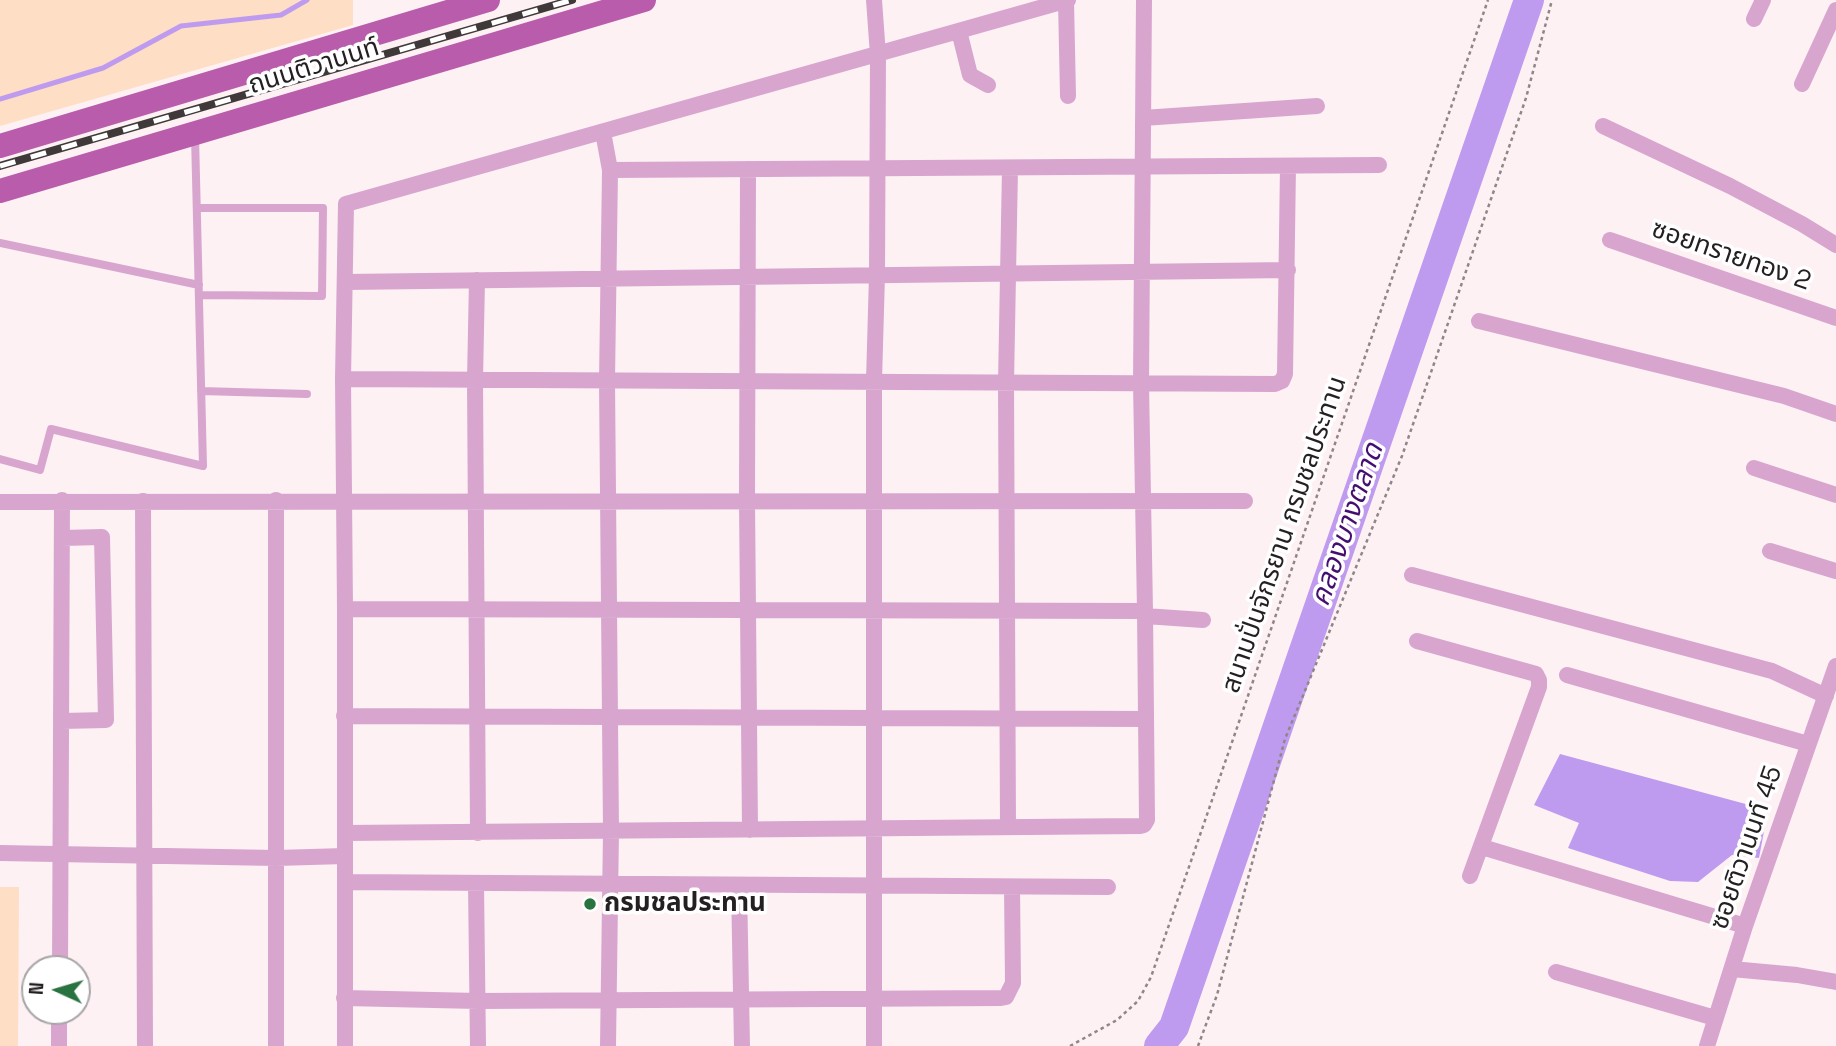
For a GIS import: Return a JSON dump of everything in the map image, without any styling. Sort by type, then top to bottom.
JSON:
[{"type":"main road","name":"ถนนติวานนท์","points":[[0,146],[488,0]]},
{"type":"main road","name":"ถนนติวานนท์","points":[[0,191],[644,0]]},
{"type":"street","points":[[874,0],[878,55],[874,382],[874,1046]]},
{"type":"street","points":[[345,1046],[343,379],[346,204],[1067,0],[1068,96]]},
{"type":"street","points":[[345,833],[1144,825],[1147,820],[1141,383],[1144,0]]},
{"type":"street","points":[[1754,19],[1763,0]]},
{"type":"street","points":[[1802,84],[1836,10]]},
{"type":"street","points":[[959,30],[970,75],[988,85]]},
{"type":"street","points":[[1143,118],[1317,106]]},
{"type":"street","points":[[1603,126],[1730,186],[1801,223],[1836,245]]},
{"type":"street","points":[[603,132],[610,170],[607,381],[611,831],[608,1046]]},
{"type":"street","points":[[610,170],[1379,165]]},
{"type":"street","points":[[343,379],[1275,384],[1282,381],[1285,373],[1288,166]]},
{"type":"street","points":[[1007,827],[1006,383],[1010,168]]},
{"type":"street","points":[[748,169],[746,382],[750,830]]},
{"type":"street","name":"ซอยทรายทอง 2","points":[[1610,240],[1836,318]]},
{"type":"street","points":[[346,282],[1288,270]]},
{"type":"street","points":[[477,280],[475,380],[478,833]]},
{"type":"street","points":[[1479,321],[1784,396],[1836,414]]},
{"type":"street","points":[[1755,468],[1836,495]]},
{"type":"street","points":[[60,955],[62,500]]},
{"type":"street","points":[[276,500],[276,1046]]},
{"type":"street","points":[[0,502],[1245,501]]},
{"type":"street","points":[[144,502],[145,1046]]},
{"type":"street","points":[[62,538],[102,537],[107,720],[62,721]]},
{"type":"street","points":[[1770,551],[1836,571]]},
{"type":"street","points":[[1412,575],[1772,671],[1826,696]]},
{"type":"street","points":[[345,610],[1008,611],[1145,613],[1203,620]]},
{"type":"street","points":[[1417,641],[1536,674],[1539,680],[1539,687],[1470,876]]},
{"type":"street","name":"ซอยติวานนท์ 45","points":[[1707,1046],[1745,926],[1836,666]]},
{"type":"street","points":[[1567,675],[1808,744]]},
{"type":"street","points":[[344,716],[1145,719]]},
{"type":"street","points":[[1482,847],[1745,926]]},
{"type":"street","points":[[0,853],[276,858],[345,856]]},
{"type":"street","points":[[345,882],[1108,887]]},
{"type":"street","points":[[476,884],[478,1046]]},
{"type":"street","points":[[739,886],[742,1046]]},
{"type":"street","points":[[345,999],[478,1001],[1006,997],[1013,983],[1012,887]]},
{"type":"street","points":[[1732,969],[1797,975],[1836,982]]},
{"type":"street","points":[[1556,972],[1715,1018]]},
{"type":"street","points":[[58,1046],[59,1025]]},
{"type":"lane","points":[[0,459],[40,470],[51,429],[203,466],[195,134]]},
{"type":"lane","points":[[197,208],[323,208],[322,296],[199,295]]},
{"type":"lane","points":[[0,243],[199,285]]},
{"type":"lane","points":[[201,391],[307,394]]},
{"type":"path","name":"สนามปั่นจักรยาน กรมชลประทาน","points":[[1070,1046],[1117,1020],[1138,1001],[1151,976],[1488,0]]},
{"type":"path","points":[[1198,1046],[1217,995],[1285,739],[1402,456],[1526,97],[1552,0]]},
{"type":"shaded area","points":[[0,0],[353,0],[353,25],[0,126]]},
{"type":"shaded area","points":[[1560,754],[1768,810],[1759,858],[1732,855],[1698,882],[1670,881],[1568,848],[1579,823],[1534,805]]},
{"type":"shaded area","points":[[0,887],[19,887],[18,1046],[0,1046]]},
{"type":"waterway","points":[[0,99],[103,68],[181,26],[281,15],[307,0]]},
{"type":"waterway","name":"คลองบางตลาด","points":[[1159,1046],[1174,1027],[1529,0]]},
{"type":"railway","points":[[0,166],[572,0]]},
{"type":"place","name":"กรมชลประทาน","points":[[590,904]]}]
